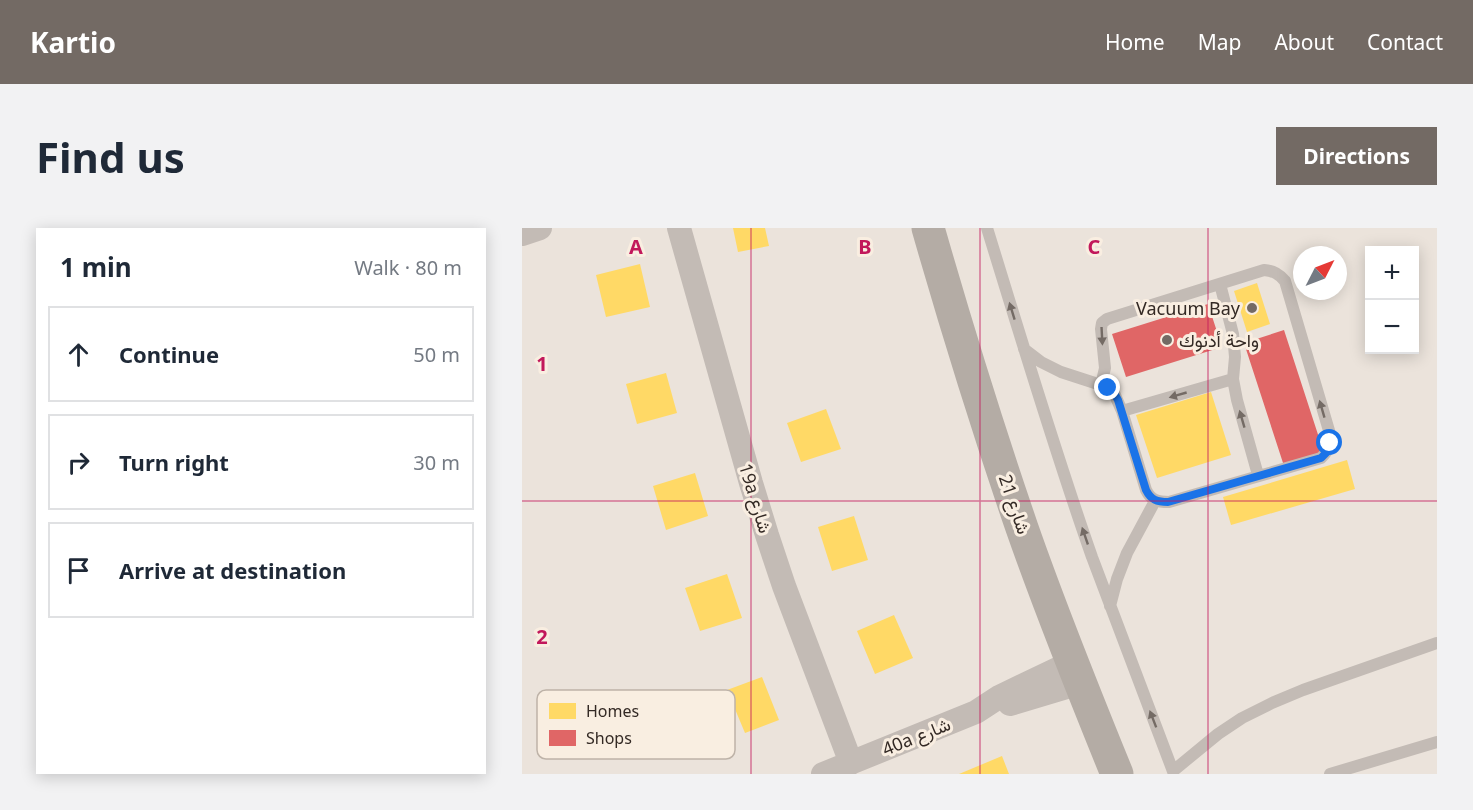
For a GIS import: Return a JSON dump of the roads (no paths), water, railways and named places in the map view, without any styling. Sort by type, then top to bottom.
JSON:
[{"type":"street","points":[[522,234],[540,228]]},
{"type":"street","name":"19a شارع","points":[[679,228],[767,535],[851,763]]},
{"type":"street","name":"شارع 21","points":[[928,228],[979,397],[1023,530],[1117,774]]},
{"type":"street","name":"40a شارع","points":[[823,774],[976,712],[995,709],[1076,672]]},
{"type":"lane","points":[[987,228],[1055,447],[1110,606],[1173,772],[1218,734],[1242,718],[1272,703],[1437,643]]},
{"type":"lane","points":[[1024,349],[1041,362],[1061,372],[1101,385],[1114,393],[1122,411],[1146,490],[1155,501],[1168,502],[1321,458],[1328,451],[1330,434],[1285,281],[1280,274],[1272,271],[1264,270],[1107,319],[1102,323],[1101,329],[1105,368],[1101,385]]},
{"type":"lane","points":[[1220,284],[1233,334],[1235,357],[1233,379],[1237,400],[1258,475]]},
{"type":"lane","points":[[1122,411],[1233,379]]},
{"type":"lane","points":[[1110,606],[1127,552],[1155,501]]},
{"type":"lane","points":[[1330,774],[1437,742]]},
{"type":"place","name":"Vacuum Bay","points":[[1252,308]]},
{"type":"place","name":"واحة أدنوك","points":[[1167,340]]}]
